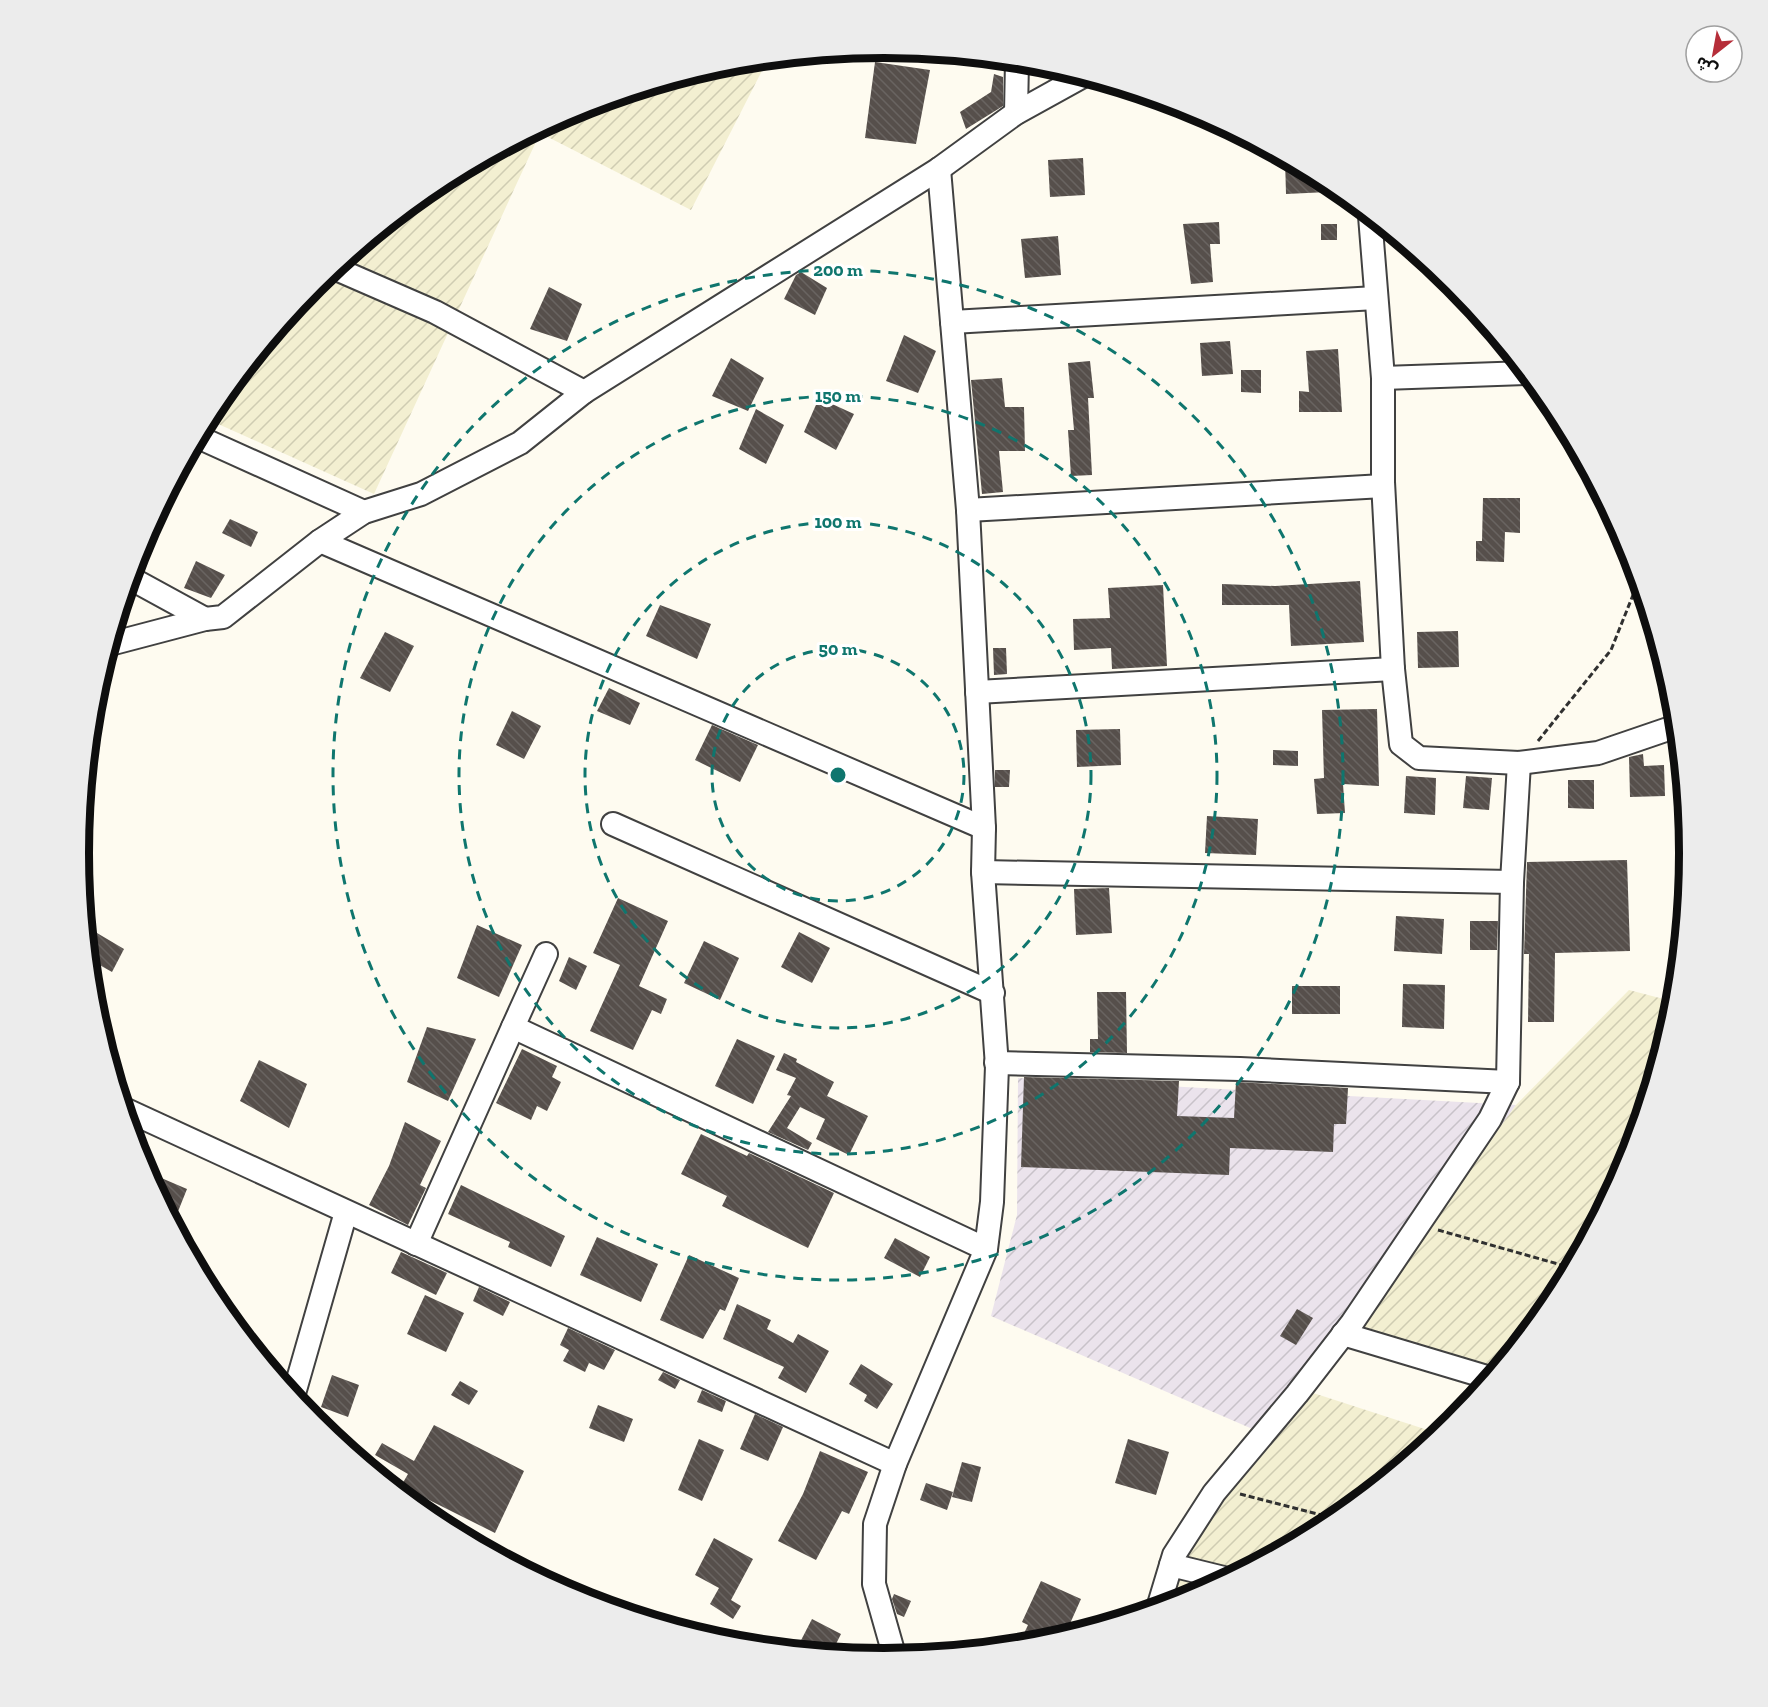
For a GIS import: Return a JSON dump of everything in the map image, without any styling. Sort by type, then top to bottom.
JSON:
[{"type":"street","points":[[1016,113],[1017,70]]},
{"type":"street","points":[[118,642],[205,619],[223,617],[320,541],[364,512],[421,494],[520,443],[585,392],[939,169],[1016,113],[1072,82]]},
{"type":"street","points":[[891,1648],[874,1584],[875,1524],[895,1464],[986,1249],[992,1202],[996,1063],[993,993],[983,872],[984,828],[968,510],[939,169]]},
{"type":"street","points":[[1371,225],[1383,378],[1383,486],[1393,669],[1401,744],[1419,758],[1519,763],[1598,753],[1669,729]]},
{"type":"street","points":[[343,272],[435,312],[585,392]]},
{"type":"street","points":[[952,322],[1376,298]]},
{"type":"street","points":[[1383,378],[1517,373]]},
{"type":"street","points":[[206,440],[364,512]]},
{"type":"street","points":[[968,510],[1383,486]]},
{"type":"street","points":[[320,541],[984,828]]},
{"type":"street","points":[[137,582],[205,619]]},
{"type":"street","points":[[977,692],[1393,669]]},
{"type":"street","points":[[1161,1598],[1174,1555],[1217,1488],[1297,1394],[1343,1334],[1490,1119],[1508,1082],[1512,882],[1519,763]]},
{"type":"street","points":[[613,824],[993,993]]},
{"type":"street","points":[[983,872],[1512,882]]},
{"type":"street","points":[[416,1244],[546,954]]},
{"type":"street","points":[[513,1027],[986,1249]]},
{"type":"street","points":[[996,1063],[1240,1069],[1508,1082]]},
{"type":"street","points":[[133,1113],[895,1464]]},
{"type":"street","points":[[296,1388],[346,1212]]},
{"type":"street","points":[[1343,1334],[1484,1376]]},
{"type":"street","points":[[1171,1565],[1216,1576]]},
{"type":"path","points":[[1519,763],[1611,650],[1634,591]]},
{"type":"path","points":[[1417,1225],[1563,1266]]},
{"type":"path","points":[[1217,1488],[1325,1516]]},
{"type":"shaded area","points":[[763,68],[691,210],[544,135],[628,101],[678,86]]},
{"type":"shaded area","points":[[538,137],[374,494],[216,423],[253,370],[286,329],[360,256],[442,192]]},
{"type":"shaded area","points":[[1629,990],[1665,1000],[1652,1059],[1637,1109],[1597,1205],[1545,1295],[1490,1368],[1357,1325],[1516,1105]]},
{"type":"shaded area","points":[[1018,1078],[1516,1105],[1357,1325],[1271,1437],[991,1316],[1017,1215]]},
{"type":"shaded area","points":[[1304,1390],[1430,1431],[1368,1484],[1326,1515],[1236,1567],[1169,1595],[1179,1564]]},
{"type":"building","points":[[875,62],[930,70],[916,144],[865,138]]},
{"type":"building","points":[[994,74],[1003,77],[1003,106],[966,129],[960,112],[991,92]]},
{"type":"building","points":[[1083,158],[1085,195],[1050,197],[1048,160]]},
{"type":"building","points":[[1285,167],[1326,192],[1286,194]]},
{"type":"building","points":[[1219,222],[1220,244],[1210,244],[1213,282],[1191,284],[1183,224]]},
{"type":"building","points":[[1321,224],[1337,224],[1337,240],[1321,240]]},
{"type":"building","points":[[1058,236],[1061,275],[1025,278],[1021,239]]},
{"type":"building","points":[[801,272],[827,288],[815,315],[784,299],[796,275]]},
{"type":"building","points":[[549,287],[582,304],[567,341],[530,329]]},
{"type":"building","points":[[904,335],[936,351],[918,393],[886,381]]},
{"type":"building","points":[[1230,341],[1233,374],[1202,376],[1200,343]]},
{"type":"building","points":[[1338,349],[1342,412],[1299,412],[1299,391],[1309,392],[1306,351]]},
{"type":"building","points":[[731,358],[764,378],[748,411],[712,396]]},
{"type":"building","points":[[1090,361],[1094,398],[1088,398],[1092,475],[1071,476],[1068,430],[1074,430],[1068,363]]},
{"type":"building","points":[[1241,370],[1261,370],[1261,393],[1241,392]]},
{"type":"building","points":[[1002,378],[1005,407],[1024,407],[1025,451],[999,451],[1003,492],[982,494],[971,380]]},
{"type":"building","points":[[819,398],[854,414],[836,450],[804,432]]},
{"type":"building","points":[[756,409],[784,425],[766,464],[739,449]]},
{"type":"building","points":[[1483,498],[1520,498],[1520,533],[1505,532],[1504,562],[1476,561],[1476,541],[1482,541]]},
{"type":"building","points":[[230,519],[258,532],[251,547],[222,533]]},
{"type":"building","points":[[196,561],[225,575],[211,598],[184,588]]},
{"type":"building","points":[[1360,581],[1364,642],[1291,646],[1289,605],[1222,605],[1222,584],[1275,586]]},
{"type":"building","points":[[1163,585],[1167,666],[1112,669],[1111,648],[1074,650],[1073,619],[1110,618],[1108,588]]},
{"type":"building","points":[[660,605],[711,624],[697,659],[646,636]]},
{"type":"building","points":[[1458,631],[1459,667],[1418,668],[1417,632]]},
{"type":"building","points":[[385,632],[414,646],[390,692],[360,678]]},
{"type":"building","points":[[993,648],[1006,648],[1007,674],[994,675]]},
{"type":"building","points":[[609,688],[640,703],[630,725],[597,711]]},
{"type":"building","points":[[1377,709],[1379,786],[1343,784],[1345,813],[1317,814],[1314,779],[1324,778],[1322,710]]},
{"type":"building","points":[[512,711],[541,726],[524,759],[496,745]]},
{"type":"building","points":[[712,725],[758,745],[740,782],[695,760]]},
{"type":"building","points":[[1120,729],[1121,765],[1077,767],[1076,730]]},
{"type":"building","points":[[1273,750],[1298,751],[1298,766],[1273,765]]},
{"type":"building","points":[[1643,754],[1644,766],[1664,765],[1665,796],[1630,797],[1629,757]]},
{"type":"building","points":[[995,770],[1010,770],[1009,787],[995,787]]},
{"type":"building","points":[[1406,776],[1436,778],[1435,815],[1404,813]]},
{"type":"building","points":[[1466,776],[1492,778],[1489,810],[1463,808]]},
{"type":"building","points":[[1568,780],[1594,780],[1594,809],[1568,808]]},
{"type":"building","points":[[1207,816],[1258,819],[1256,855],[1205,853]]},
{"type":"building","points":[[1627,860],[1630,951],[1555,953],[1554,1022],[1528,1022],[1529,954],[1524,954],[1527,862]]},
{"type":"building","points":[[1109,888],[1112,933],[1076,935],[1074,889]]},
{"type":"building","points":[[618,898],[668,921],[639,986],[667,999],[661,1014],[652,1010],[633,1050],[590,1031],[620,965],[593,953]]},
{"type":"building","points":[[1396,916],[1444,919],[1442,954],[1394,951]]},
{"type":"building","points":[[1470,921],[1498,921],[1497,950],[1470,950]]},
{"type":"building","points":[[477,925],[522,945],[499,997],[457,978]]},
{"type":"building","points":[[799,932],[830,948],[812,983],[781,967]]},
{"type":"building","points":[[97,933],[124,949],[112,972],[97,964],[94,938]]},
{"type":"building","points":[[704,941],[739,958],[720,1000],[684,983]]},
{"type":"building","points":[[569,957],[587,966],[576,990],[559,981]]},
{"type":"building","points":[[1403,984],[1445,985],[1444,1029],[1402,1027]]},
{"type":"building","points":[[1292,986],[1340,986],[1340,1014],[1292,1014]]},
{"type":"building","points":[[1097,992],[1126,992],[1127,1053],[1090,1052],[1090,1039],[1098,1039]]},
{"type":"building","points":[[427,1027],[476,1039],[448,1101],[407,1082]]},
{"type":"building","points":[[737,1039],[775,1056],[753,1104],[715,1086]]},
{"type":"building","points":[[522,1049],[557,1066],[552,1077],[561,1082],[547,1111],[537,1106],[531,1120],[496,1103]]},
{"type":"building","points":[[784,1053],[834,1082],[827,1096],[868,1116],[849,1155],[816,1139],[825,1119],[800,1107],[787,1128],[812,1143],[808,1150],[768,1132],[791,1096],[787,1095],[796,1078],[776,1070]]},
{"type":"building","points":[[259,1060],[307,1084],[289,1128],[240,1101]]},
{"type":"building","points":[[1024,1077],[1179,1081],[1177,1116],[1234,1118],[1236,1082],[1348,1088],[1346,1124],[1334,1124],[1333,1152],[1230,1148],[1229,1175],[1021,1167]]},
{"type":"building","points":[[405,1122],[441,1141],[420,1185],[426,1188],[408,1225],[369,1205],[389,1166]]},
{"type":"building","points":[[701,1134],[747,1156],[749,1153],[834,1193],[808,1248],[722,1206],[727,1196],[681,1174]]},
{"type":"building","points":[[158,1177],[187,1189],[177,1215]]},
{"type":"building","points":[[461,1185],[565,1236],[551,1267],[508,1247],[510,1242],[448,1214]]},
{"type":"building","points":[[597,1237],[658,1264],[641,1302],[580,1275]]},
{"type":"building","points":[[895,1238],[930,1257],[920,1277],[884,1258]]},
{"type":"building","points":[[401,1252],[447,1273],[436,1295],[391,1273]]},
{"type":"building","points":[[689,1255],[739,1278],[725,1311],[720,1309],[703,1339],[660,1320]]},
{"type":"building","points":[[479,1287],[510,1302],[503,1316],[473,1301]]},
{"type":"building","points":[[425,1295],[464,1313],[446,1352],[407,1334]]},
{"type":"building","points":[[737,1304],[771,1320],[767,1329],[793,1343],[798,1334],[829,1351],[806,1393],[778,1378],[784,1367],[723,1339]]},
{"type":"building","points":[[1297,1309],[1313,1318],[1296,1345],[1280,1336]]},
{"type":"building","points":[[568,1328],[615,1350],[604,1370],[589,1363],[585,1372],[563,1361],[569,1350],[560,1345]]},
{"type":"building","points":[[861,1364],[893,1384],[877,1409],[864,1401],[867,1395],[849,1384]]},
{"type":"building","points":[[663,1372],[680,1380],[675,1389],[658,1380]]},
{"type":"building","points":[[332,1375],[359,1385],[348,1417],[321,1407]]},
{"type":"building","points":[[460,1381],[478,1391],[469,1405],[451,1395]]},
{"type":"building","points":[[702,1390],[726,1401],[722,1412],[697,1402]]},
{"type":"building","points":[[598,1405],[633,1419],[624,1442],[589,1428]]},
{"type":"building","points":[[755,1414],[783,1427],[768,1461],[740,1449]]},
{"type":"building","points":[[434,1425],[524,1471],[495,1533],[406,1489],[402,1485],[408,1474],[375,1455],[382,1443],[414,1461]]},
{"type":"building","points":[[699,1439],[724,1450],[702,1501],[678,1490]]},
{"type":"building","points":[[1128,1439],[1169,1452],[1156,1495],[1115,1483]]},
{"type":"building","points":[[820,1451],[868,1472],[849,1514],[842,1511],[816,1560],[778,1541],[803,1494]]},
{"type":"building","points":[[962,1462],[981,1467],[972,1502],[952,1497]]},
{"type":"building","points":[[926,1483],[953,1492],[947,1510],[920,1500]]},
{"type":"building","points":[[714,1538],[753,1559],[731,1600],[741,1606],[733,1619],[710,1604],[719,1588],[695,1575]]},
{"type":"building","points":[[1041,1581],[1081,1599],[1069,1626],[1023,1636],[1028,1625],[1022,1622]]},
{"type":"building","points":[[894,1594],[911,1601],[904,1617],[897,1614],[892,1599]]},
{"type":"building","points":[[812,1619],[841,1634],[834,1647],[799,1644]]}]
